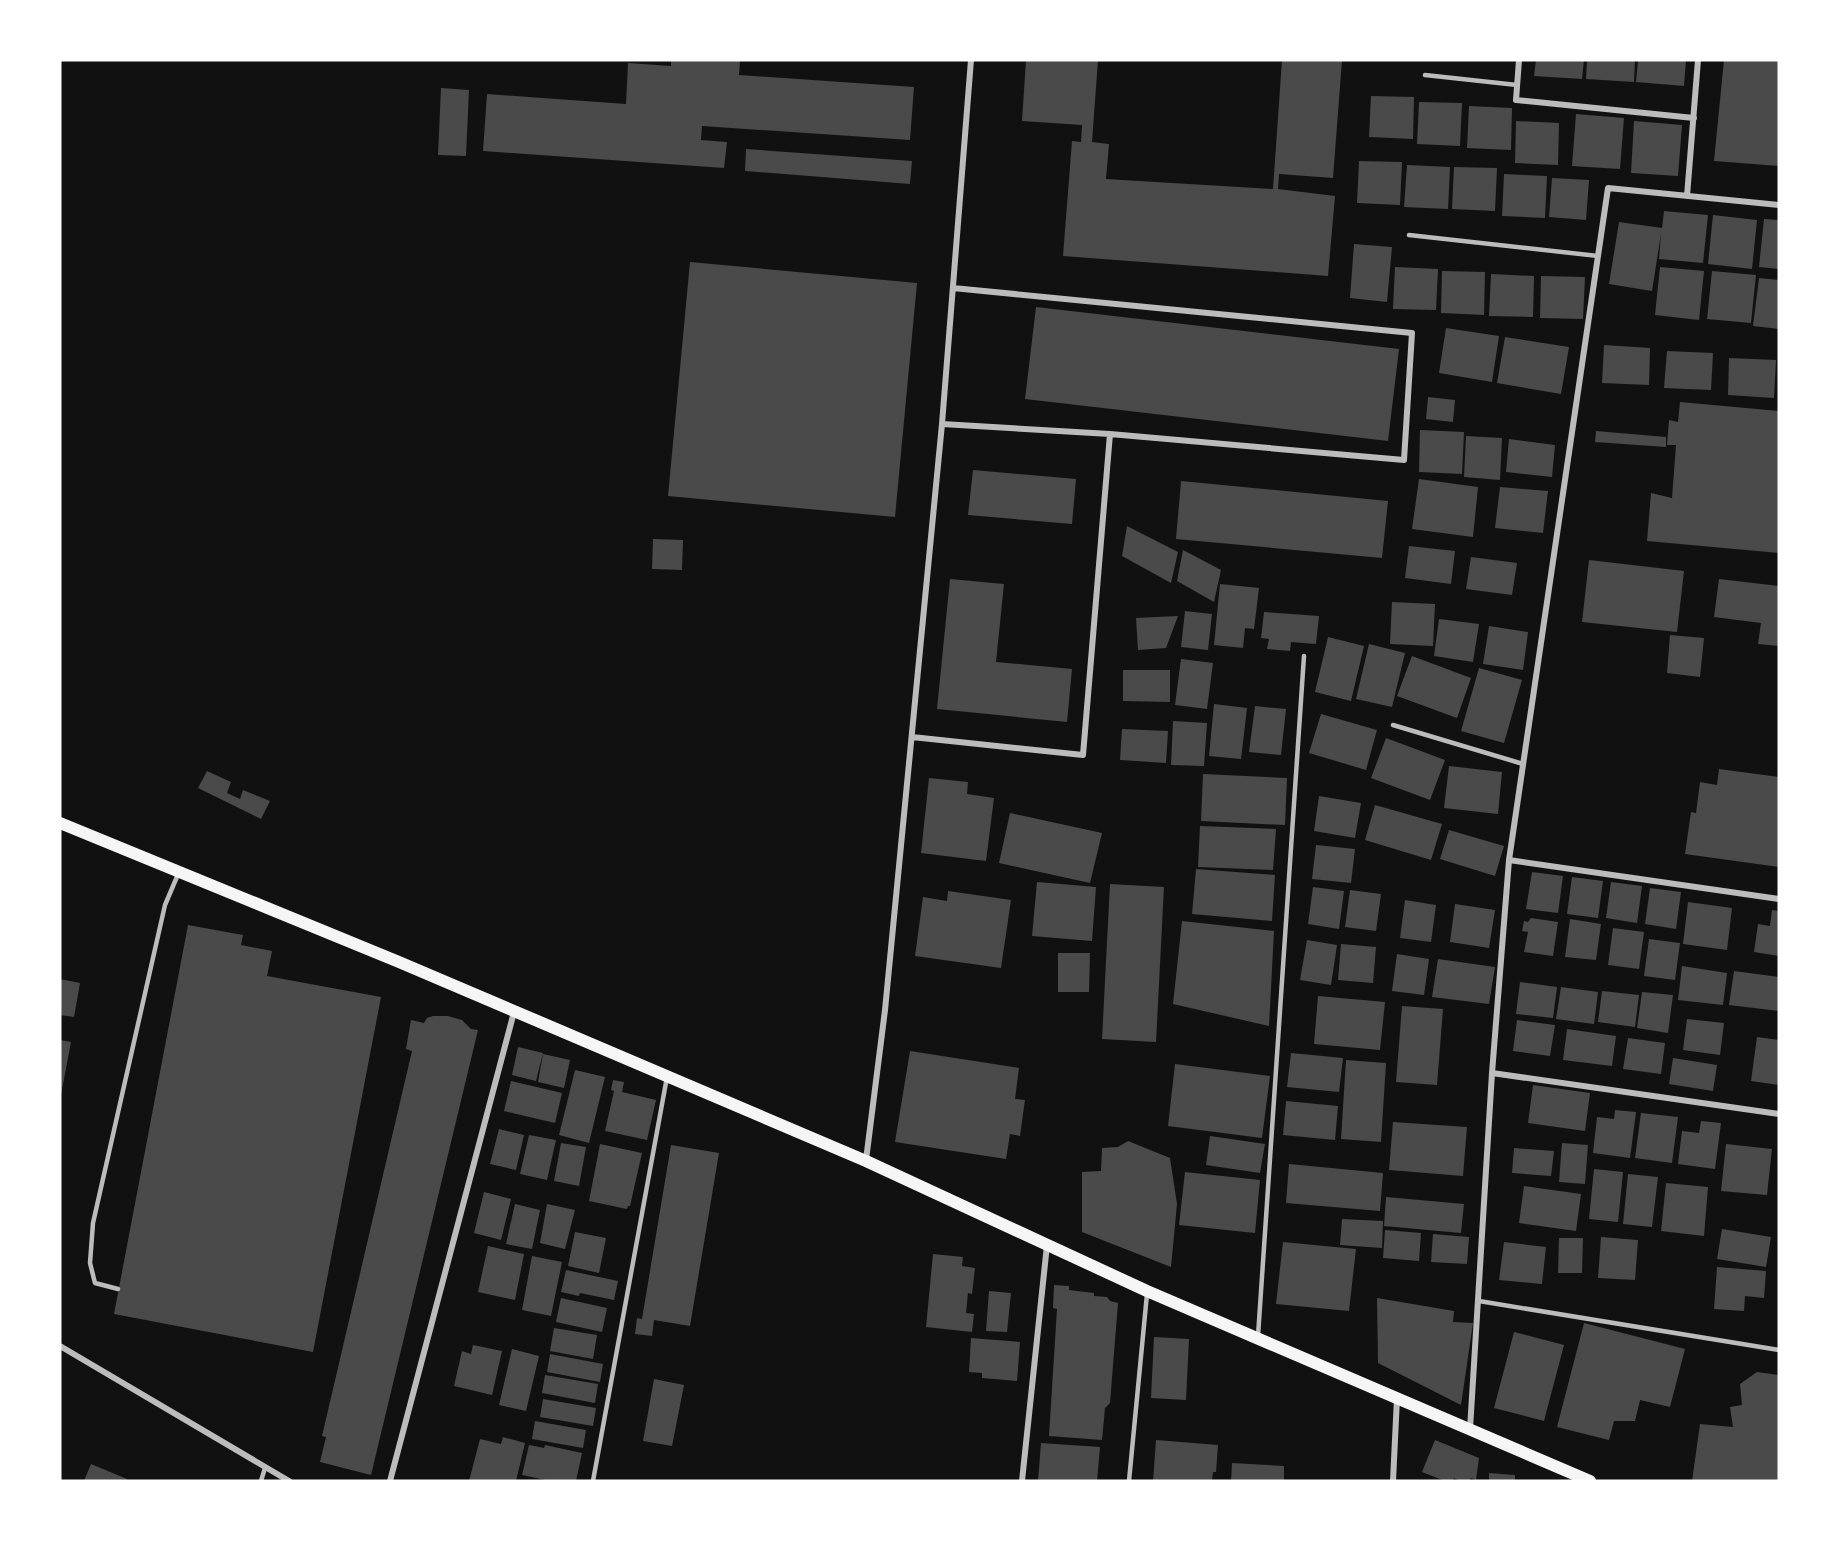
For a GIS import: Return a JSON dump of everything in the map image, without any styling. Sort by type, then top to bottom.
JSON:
[{"type":"main road","points":[[60,823],[388,958],[866,1161],[1147,1291],[1588,1480]]},
{"type":"street","points":[[866,1161],[885,1010],[942,424],[971,60]]},
{"type":"street","points":[[1519,60],[1516,100],[1694,118]]},
{"type":"street","points":[[1687,196],[1698,60]]},
{"type":"street","points":[[1470,1429],[1492,1073],[1509,860],[1608,189],[1779,205]]},
{"type":"street","points":[[942,424],[1110,434],[1404,460],[1412,333],[953,288]]},
{"type":"street","points":[[912,737],[1083,754],[1110,434]]},
{"type":"street","points":[[1509,860],[1779,899]]},
{"type":"street","points":[[390,1481],[514,1012]]},
{"type":"street","points":[[1492,1073],[1779,1114]]},
{"type":"street","points":[[1022,1481],[1047,1245]]},
{"type":"street","points":[[60,1346],[289,1481]]},
{"type":"street","points":[[1393,1481],[1397,1398]]},
{"type":"lane","points":[[1425,75],[1516,85]]},
{"type":"lane","points":[[1409,236],[1598,256]]},
{"type":"lane","points":[[1257,1338],[1304,656]]},
{"type":"lane","points":[[1393,725],[1523,764]]},
{"type":"lane","points":[[118,1289],[95,1283],[90,1263],[93,1223],[165,905],[179,872]]},
{"type":"lane","points":[[593,1481],[668,1077]]},
{"type":"lane","points":[[1129,1481],[1147,1291]]},
{"type":"lane","points":[[1479,1301],[1779,1350]]},
{"type":"lane","points":[[261,1481],[265,1468]]},
{"type":"building","points":[[671,60],[740,60],[739,75],[914,87],[910,140],[702,126],[701,140],[727,142],[724,168],[483,151],[487,94],[626,104],[628,63],[671,66]]},
{"type":"building","points":[[1026,60],[1098,60],[1092,142],[1109,144],[1106,179],[1273,189],[1282,60],[1342,60],[1333,178],[1279,174],[1278,189],[1335,196],[1328,276],[1063,256],[1072,141],[1081,142],[1082,125],[1022,121]]},
{"type":"building","points":[[1536,60],[1584,60],[1582,79],[1534,76]]},
{"type":"building","points":[[1587,60],[1635,60],[1634,82],[1586,79]]},
{"type":"building","points":[[1638,60],[1686,60],[1684,86],[1636,82]]},
{"type":"building","points":[[1724,60],[1779,60],[1779,166],[1714,161]]},
{"type":"building","points":[[441,88],[469,90],[466,156],[438,155]]},
{"type":"building","points":[[1371,96],[1414,97],[1413,139],[1369,137]]},
{"type":"building","points":[[1419,102],[1462,103],[1460,146],[1417,144]]},
{"type":"building","points":[[1469,106],[1512,108],[1511,150],[1467,148]]},
{"type":"building","points":[[1576,114],[1624,118],[1620,169],[1572,166]]},
{"type":"building","points":[[1516,121],[1559,123],[1558,165],[1515,163]]},
{"type":"building","points":[[1634,121],[1682,125],[1678,176],[1631,173]]},
{"type":"building","points":[[746,149],[912,161],[910,184],[745,171]]},
{"type":"building","points":[[1359,161],[1402,162],[1400,205],[1357,203]]},
{"type":"building","points":[[1407,165],[1450,167],[1448,209],[1404,207]]},
{"type":"building","points":[[1454,167],[1497,168],[1495,211],[1452,209]]},
{"type":"building","points":[[1504,174],[1547,176],[1545,218],[1502,216]]},
{"type":"building","points":[[1552,178],[1589,180],[1586,220],[1549,217]]},
{"type":"building","points":[[1664,211],[1708,215],[1703,263],[1659,259],[1661,234],[1652,291],[1609,284],[1619,222],[1662,228]]},
{"type":"building","points":[[1713,215],[1757,220],[1752,269],[1708,264]]},
{"type":"building","points":[[1764,219],[1779,220],[1779,269],[1759,267]]},
{"type":"building","points":[[1354,244],[1392,247],[1387,302],[1350,298]]},
{"type":"building","points":[[690,262],[917,283],[895,517],[668,496]]},
{"type":"building","points":[[1395,267],[1438,269],[1436,310],[1393,309]]},
{"type":"building","points":[[1660,267],[1704,271],[1699,320],[1655,315]]},
{"type":"building","points":[[1442,271],[1485,272],[1484,315],[1441,313]]},
{"type":"building","points":[[1712,271],[1756,275],[1751,323],[1707,319]]},
{"type":"building","points":[[1491,274],[1534,276],[1533,317],[1489,316]]},
{"type":"building","points":[[1541,276],[1585,277],[1583,319],[1540,318]]},
{"type":"building","points":[[1759,278],[1779,280],[1779,329],[1753,326]]},
{"type":"building","points":[[1036,307],[1399,349],[1388,441],[1025,399]]},
{"type":"building","points":[[1446,328],[1499,336],[1492,382],[1439,373]]},
{"type":"building","points":[[1505,337],[1569,347],[1561,394],[1497,383]]},
{"type":"building","points":[[1604,345],[1650,348],[1649,385],[1602,383]]},
{"type":"building","points":[[1667,351],[1713,353],[1711,390],[1664,388]]},
{"type":"building","points":[[1729,358],[1776,360],[1774,398],[1728,395]]},
{"type":"building","points":[[1428,397],[1455,400],[1453,422],[1426,419]]},
{"type":"building","points":[[1680,402],[1779,411],[1779,553],[1647,541],[1651,493],[1672,498],[1676,445],[1667,445],[1669,420],[1678,422]]},
{"type":"building","points":[[1420,430],[1464,432],[1462,474],[1419,472]]},
{"type":"building","points":[[1596,431],[1666,437],[1666,447],[1595,442]]},
{"type":"building","points":[[1466,436],[1502,438],[1500,480],[1464,477]]},
{"type":"building","points":[[1509,439],[1555,445],[1552,477],[1506,472]]},
{"type":"building","points":[[973,470],[1076,479],[1072,524],[968,515]]},
{"type":"building","points":[[1419,479],[1478,487],[1473,537],[1412,529]]},
{"type":"building","points":[[1181,481],[1388,501],[1382,558],[1176,539]]},
{"type":"building","points":[[1500,487],[1548,491],[1543,533],[1495,528]]},
{"type":"building","points":[[1127,526],[1178,552],[1171,583],[1122,556]]},
{"type":"building","points":[[653,539],[683,540],[682,570],[652,569]]},
{"type":"building","points":[[1409,546],[1455,551],[1451,584],[1405,578]]},
{"type":"building","points":[[1183,550],[1221,570],[1214,602],[1177,581]]},
{"type":"building","points":[[1471,557],[1517,563],[1512,595],[1466,589]]},
{"type":"building","points":[[1589,560],[1684,571],[1677,632],[1582,622]]},
{"type":"building","points":[[950,579],[1004,584],[996,662],[1072,669],[1067,722],[937,709]]},
{"type":"building","points":[[1719,579],[1779,586],[1779,646],[1758,644],[1761,623],[1714,617]]},
{"type":"building","points":[[1220,584],[1259,588],[1254,629],[1245,628],[1243,648],[1214,645]]},
{"type":"building","points":[[1392,602],[1435,604],[1433,646],[1390,644]]},
{"type":"building","points":[[1185,611],[1212,614],[1208,650],[1181,647]]},
{"type":"building","points":[[1264,612],[1319,616],[1316,644],[1291,642],[1290,651],[1267,649],[1269,639],[1261,638]]},
{"type":"building","points":[[1178,616],[1166,648],[1138,650],[1136,618]]},
{"type":"building","points":[[1439,619],[1479,624],[1473,662],[1434,656]]},
{"type":"building","points":[[1489,626],[1528,632],[1523,670],[1483,664]]},
{"type":"building","points":[[1670,635],[1704,638],[1700,677],[1667,673]]},
{"type":"building","points":[[1328,637],[1364,646],[1351,701],[1315,692]]},
{"type":"building","points":[[1369,644],[1405,653],[1392,707],[1356,699]]},
{"type":"building","points":[[1412,656],[1471,678],[1457,718],[1397,696]]},
{"type":"building","points":[[1181,659],[1213,663],[1207,709],[1175,705]]},
{"type":"building","points":[[1479,668],[1522,680],[1504,743],[1461,731]]},
{"type":"building","points":[[1123,670],[1170,670],[1170,702],[1123,701]]},
{"type":"building","points":[[1214,704],[1247,708],[1241,759],[1209,756]]},
{"type":"building","points":[[1255,706],[1286,709],[1281,755],[1249,752]]},
{"type":"building","points":[[1321,714],[1377,730],[1366,770],[1309,753]]},
{"type":"building","points":[[1173,721],[1207,723],[1204,766],[1171,765]]},
{"type":"building","points":[[1122,729],[1168,731],[1166,763],[1120,760]]},
{"type":"building","points":[[1386,738],[1445,760],[1430,800],[1371,778]]},
{"type":"building","points":[[1449,766],[1502,772],[1498,814],[1444,808]]},
{"type":"building","points":[[1719,769],[1779,777],[1779,867],[1685,854],[1691,812],[1696,813],[1700,782],[1717,785]]},
{"type":"building","points":[[207,771],[231,782],[227,793],[240,799],[243,790],[270,801],[261,819],[198,788]]},
{"type":"building","points":[[1203,774],[1287,778],[1285,825],[1201,821]]},
{"type":"building","points":[[929,778],[968,782],[967,794],[994,798],[986,861],[921,853]]},
{"type":"building","points":[[1319,796],[1361,803],[1355,838],[1314,831]]},
{"type":"building","points":[[1375,805],[1442,824],[1431,860],[1365,840]]},
{"type":"building","points":[[1010,813],[1102,833],[1090,883],[999,863]]},
{"type":"building","points":[[1200,826],[1276,829],[1273,870],[1198,867]]},
{"type":"building","points":[[1449,830],[1504,846],[1495,876],[1440,859]]},
{"type":"building","points":[[1316,845],[1355,849],[1351,883],[1312,879]]},
{"type":"building","points":[[1196,869],[1275,875],[1272,921],[1192,914]]},
{"type":"building","points":[[1532,872],[1563,876],[1558,913],[1526,909]]},
{"type":"building","points":[[1572,877],[1603,881],[1598,918],[1567,914]]},
{"type":"building","points":[[1037,882],[1096,887],[1092,941],[1032,936]]},
{"type":"building","points":[[1611,882],[1642,886],[1637,923],[1606,918]]},
{"type":"building","points":[[1110,884],[1164,887],[1156,1042],[1102,1039]]},
{"type":"building","points":[[1313,887],[1344,891],[1339,929],[1308,924]]},
{"type":"building","points":[[1650,888],[1681,892],[1676,929],[1645,924]]},
{"type":"building","points":[[1350,890],[1381,894],[1376,931],[1345,927]]},
{"type":"building","points":[[948,891],[1011,900],[1001,968],[915,956],[923,897],[947,901]]},
{"type":"building","points":[[1405,900],[1436,905],[1431,942],[1400,938]]},
{"type":"building","points":[[1688,902],[1732,908],[1727,950],[1683,944]]},
{"type":"building","points":[[1455,904],[1495,910],[1489,948],[1450,942]]},
{"type":"building","points":[[1772,910],[1779,911],[1779,956],[1754,952],[1758,924],[1770,926]]},
{"type":"building","points":[[1531,918],[1558,922],[1553,956],[1524,952],[1528,932],[1522,931],[1524,921],[1528,922]]},
{"type":"building","points":[[1570,919],[1601,924],[1596,960],[1565,957]]},
{"type":"building","points":[[1182,921],[1274,931],[1269,1026],[1173,1004]]},
{"type":"building","points":[[188,925],[243,935],[241,945],[272,951],[267,976],[381,997],[313,1352],[114,1314]]},
{"type":"building","points":[[1613,928],[1644,932],[1639,969],[1608,965]]},
{"type":"building","points":[[1649,939],[1680,943],[1675,980],[1644,976]]},
{"type":"building","points":[[1307,940],[1337,945],[1331,985],[1300,980]]},
{"type":"building","points":[[1341,944],[1376,947],[1373,983],[1338,980]]},
{"type":"building","points":[[1058,953],[1090,953],[1089,992],[1058,992]]},
{"type":"building","points":[[1397,954],[1429,959],[1424,995],[1392,991]]},
{"type":"building","points":[[1438,959],[1495,967],[1489,1004],[1432,997]]},
{"type":"building","points":[[1682,966],[1727,973],[1723,1005],[1678,1000]]},
{"type":"building","points":[[1734,971],[1779,977],[1779,1011],[1729,1005]]},
{"type":"building","points":[[60,979],[80,983],[74,1017],[60,1015]]},
{"type":"building","points":[[1520,982],[1557,987],[1553,1018],[1516,1014]]},
{"type":"building","points":[[1561,987],[1598,992],[1594,1024],[1556,1019]]},
{"type":"building","points":[[1602,991],[1639,995],[1635,1027],[1598,1022]]},
{"type":"building","points":[[1642,992],[1673,995],[1668,1033],[1637,1028]]},
{"type":"building","points":[[1318,996],[1385,1002],[1380,1050],[1314,1044]]},
{"type":"building","points":[[1402,1006],[1443,1009],[1437,1085],[1396,1082]]},
{"type":"building","points":[[448,1016],[462,1020],[471,1029],[478,1030],[371,1475],[320,1462],[326,1437],[322,1436],[412,1051],[406,1049],[411,1020],[424,1023],[427,1018]]},
{"type":"building","points":[[1687,1019],[1724,1023],[1720,1055],[1683,1050]]},
{"type":"building","points":[[1517,1020],[1555,1025],[1550,1056],[1513,1051]]},
{"type":"building","points":[[1567,1029],[1616,1036],[1612,1066],[1563,1060]]},
{"type":"building","points":[[1757,1037],[1779,1040],[1779,1085],[1751,1081]]},
{"type":"building","points":[[1628,1038],[1665,1043],[1661,1074],[1623,1069]]},
{"type":"building","points":[[60,1040],[71,1042],[61,1095],[60,1095]]},
{"type":"building","points":[[518,1047],[543,1053],[536,1081],[512,1075]]},
{"type":"building","points":[[910,1051],[1019,1068],[1015,1099],[1025,1100],[1020,1136],[1010,1134],[1006,1159],[895,1142]]},
{"type":"building","points":[[1291,1053],[1343,1058],[1339,1092],[1287,1087]]},
{"type":"building","points":[[543,1054],[570,1060],[564,1088],[538,1082]]},
{"type":"building","points":[[1673,1058],[1717,1065],[1713,1091],[1669,1084]]},
{"type":"building","points":[[1346,1060],[1386,1063],[1381,1142],[1341,1139]]},
{"type":"building","points":[[1175,1064],[1270,1076],[1262,1138],[1168,1126]]},
{"type":"building","points":[[575,1070],[605,1077],[589,1143],[559,1135]]},
{"type":"building","points":[[613,1080],[624,1082],[622,1092],[656,1100],[647,1140],[605,1131],[614,1091],[611,1090]]},
{"type":"building","points":[[511,1081],[562,1093],[555,1123],[504,1111]]},
{"type":"building","points":[[1533,1085],[1590,1093],[1585,1131],[1528,1123]]},
{"type":"building","points":[[1286,1101],[1338,1106],[1335,1140],[1283,1135]]},
{"type":"building","points":[[1615,1110],[1636,1112],[1630,1158],[1593,1153],[1597,1117],[1614,1119]]},
{"type":"building","points":[[1641,1113],[1678,1117],[1672,1163],[1635,1158]]},
{"type":"building","points":[[1701,1121],[1721,1123],[1715,1169],[1678,1164],[1682,1131],[1699,1133]]},
{"type":"building","points":[[1393,1122],[1467,1127],[1463,1176],[1389,1170]]},
{"type":"building","points":[[499,1129],[524,1135],[516,1170],[490,1164]]},
{"type":"building","points":[[529,1135],[556,1140],[547,1180],[520,1174]]},
{"type":"building","points":[[1210,1136],[1265,1144],[1260,1173],[1206,1165]]},
{"type":"building","points":[[1128,1141],[1170,1158],[1177,1204],[1171,1267],[1082,1232],[1082,1172],[1101,1171],[1102,1148],[1118,1147]]},
{"type":"building","points":[[561,1143],[586,1147],[579,1186],[554,1181]]},
{"type":"building","points":[[1562,1143],[1588,1145],[1585,1184],[1559,1182]]},
{"type":"building","points":[[600,1144],[642,1153],[630,1206],[627,1209],[589,1201]]},
{"type":"building","points":[[1726,1144],[1772,1149],[1767,1195],[1721,1191]]},
{"type":"building","points":[[671,1145],[719,1153],[690,1326],[654,1320],[652,1336],[635,1334],[637,1318],[642,1319]]},
{"type":"building","points":[[1514,1148],[1554,1151],[1551,1176],[1512,1173]]},
{"type":"building","points":[[1289,1164],[1383,1173],[1380,1211],[1286,1203]]},
{"type":"building","points":[[1594,1169],[1623,1172],[1618,1222],[1589,1219]]},
{"type":"building","points":[[1185,1172],[1260,1180],[1255,1233],[1179,1225]]},
{"type":"building","points":[[1628,1174],[1658,1177],[1652,1227],[1623,1224]]},
{"type":"building","points":[[1666,1183],[1708,1187],[1704,1236],[1661,1231]]},
{"type":"building","points":[[1524,1186],[1581,1194],[1576,1231],[1519,1223]]},
{"type":"building","points":[[484,1192],[511,1199],[501,1240],[474,1233]]},
{"type":"building","points":[[1386,1197],[1464,1204],[1461,1233],[1384,1226]]},
{"type":"building","points":[[515,1204],[540,1210],[532,1249],[506,1244]]},
{"type":"building","points":[[547,1204],[575,1210],[565,1249],[540,1243]]},
{"type":"building","points":[[1342,1219],[1383,1221],[1382,1248],[1340,1245]]},
{"type":"building","points":[[1722,1229],[1771,1237],[1766,1267],[1717,1259]]},
{"type":"building","points":[[1385,1230],[1421,1233],[1419,1261],[1383,1258]]},
{"type":"building","points":[[575,1232],[606,1238],[599,1273],[568,1266]]},
{"type":"building","points":[[1433,1234],[1469,1237],[1467,1264],[1431,1262]]},
{"type":"building","points":[[1601,1237],[1638,1240],[1635,1280],[1598,1278]]},
{"type":"building","points":[[1559,1238],[1583,1238],[1582,1273],[1558,1273]]},
{"type":"building","points":[[1283,1242],[1356,1249],[1349,1311],[1276,1304]]},
{"type":"building","points":[[1504,1242],[1546,1247],[1542,1284],[1499,1280]]},
{"type":"building","points":[[488,1246],[524,1254],[515,1300],[478,1292]]},
{"type":"building","points":[[933,1254],[963,1257],[962,1266],[975,1268],[972,1294],[968,1293],[966,1313],[974,1314],[972,1332],[926,1327]]},
{"type":"building","points":[[532,1256],[562,1262],[551,1316],[522,1310]]},
{"type":"building","points":[[1717,1267],[1766,1271],[1764,1298],[1745,1296],[1744,1311],[1714,1309]]},
{"type":"building","points":[[566,1270],[618,1281],[614,1300],[580,1293],[579,1296],[561,1292]]},
{"type":"building","points":[[1054,1285],[1069,1286],[1069,1290],[1094,1293],[1094,1296],[1107,1297],[1110,1301],[1118,1303],[1110,1403],[1105,1408],[1102,1440],[1049,1436],[1057,1309],[1053,1308]]},
{"type":"building","points":[[989,1291],[1011,1293],[1007,1332],[986,1331]]},
{"type":"building","points":[[561,1298],[607,1308],[602,1332],[556,1322]]},
{"type":"building","points":[[1377,1298],[1454,1311],[1453,1322],[1473,1323],[1461,1405],[1378,1363]]},
{"type":"building","points":[[1584,1323],[1685,1349],[1670,1407],[1640,1400],[1635,1421],[1614,1421],[1609,1440],[1557,1427]]},
{"type":"building","points":[[554,1328],[597,1335],[593,1359],[550,1351]]},
{"type":"building","points":[[1514,1332],[1564,1345],[1544,1421],[1494,1408]]},
{"type":"building","points":[[1154,1337],[1189,1339],[1186,1400],[1151,1398]]},
{"type":"building","points":[[971,1338],[1020,1342],[1017,1381],[982,1378],[982,1373],[969,1372]]},
{"type":"building","points":[[473,1345],[502,1351],[492,1395],[454,1386],[462,1351],[471,1354]]},
{"type":"building","points":[[512,1349],[539,1356],[526,1411],[499,1405]]},
{"type":"building","points":[[550,1354],[603,1364],[600,1382],[547,1372]]},
{"type":"building","points":[[1757,1372],[1779,1375],[1779,1481],[1692,1481],[1700,1424],[1733,1427],[1730,1407],[1742,1405],[1740,1384]]},
{"type":"building","points":[[545,1375],[598,1384],[595,1403],[542,1393]]},
{"type":"building","points":[[654,1379],[684,1385],[672,1446],[643,1441]]},
{"type":"building","points":[[543,1399],[596,1408],[593,1426],[540,1417]]},
{"type":"building","points":[[535,1421],[586,1430],[583,1448],[532,1439]]},
{"type":"building","points":[[503,1437],[525,1443],[516,1481],[469,1481],[480,1439],[501,1444]]},
{"type":"building","points":[[1156,1440],[1218,1445],[1216,1472],[1213,1472],[1212,1481],[1153,1481]]},
{"type":"building","points":[[1435,1440],[1479,1458],[1476,1480],[1471,1478],[1469,1481],[1460,1481],[1454,1478],[1453,1481],[1445,1481],[1422,1472]]},
{"type":"building","points":[[1041,1443],[1100,1447],[1097,1481],[1038,1481]]},
{"type":"building","points":[[529,1445],[544,1448],[545,1445],[582,1453],[576,1481],[550,1481],[522,1475]]},
{"type":"building","points":[[1232,1463],[1284,1466],[1284,1481],[1231,1481]]},
{"type":"building","points":[[91,1464],[127,1479],[126,1481],[84,1481]]},
{"type":"building","points":[[1489,1473],[1515,1475],[1515,1481],[1489,1481]]}]
